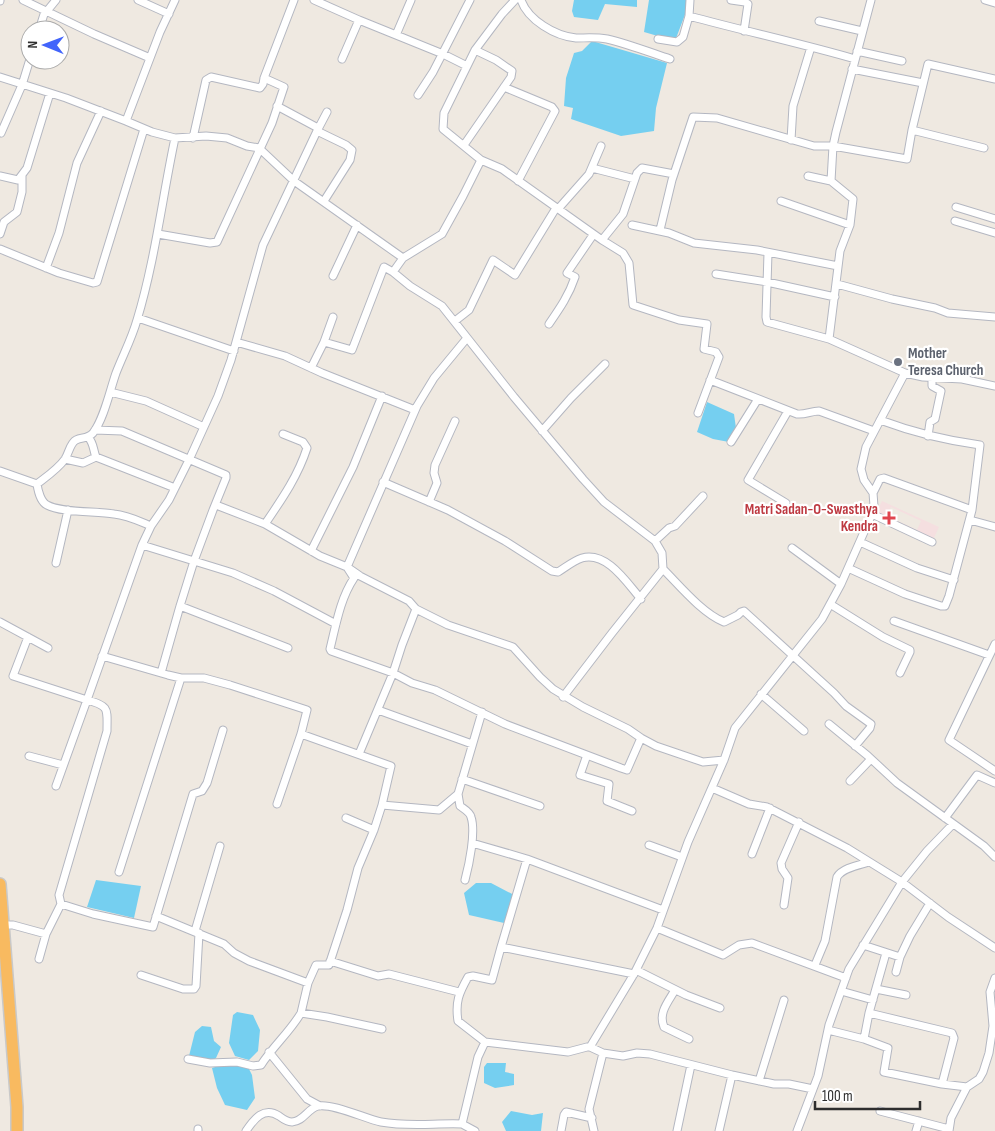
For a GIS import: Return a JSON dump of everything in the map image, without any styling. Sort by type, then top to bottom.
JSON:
[{"type":"highway","points":[[0,884],[18,1131]]},
{"type":"street","points":[[22,0],[150,58]]},
{"type":"street","points":[[43,20],[46,11],[56,0]]},
{"type":"street","points":[[138,0],[169,14]]},
{"type":"street","points":[[126,121],[175,0]]},
{"type":"street","points":[[193,138],[206,80],[211,77],[260,88],[263,84],[294,0]]},
{"type":"street","points":[[314,0],[467,66]]},
{"type":"street","points":[[396,35],[411,0]]},
{"type":"street","points":[[418,95],[470,0]]},
{"type":"street","points":[[515,0],[475,50],[444,113],[443,129],[481,160],[502,169],[593,235],[623,253],[629,263],[633,305],[679,320],[707,324],[704,349],[716,352],[719,357],[698,413]]},
{"type":"street","points":[[521,0],[523,8],[529,14],[558,33],[573,37],[591,37],[608,40],[670,59]]},
{"type":"street","points":[[658,39],[677,42],[683,37],[689,16],[690,0]]},
{"type":"street","points":[[731,0],[745,1],[748,4],[744,31]]},
{"type":"street","points":[[831,181],[833,146],[871,0]]},
{"type":"street","points":[[985,0],[995,3]]},
{"type":"street","points":[[689,16],[855,59]]},
{"type":"street","points":[[342,59],[359,20]]},
{"type":"street","points":[[819,21],[862,31]]},
{"type":"street","points":[[791,140],[793,106],[811,47]]},
{"type":"street","points":[[464,146],[511,77],[512,71],[496,60],[475,50]]},
{"type":"street","points":[[857,51],[902,61]]},
{"type":"street","points":[[660,230],[674,174],[693,117],[717,118],[814,146],[833,146],[907,159],[928,64],[995,79]]},
{"type":"street","points":[[852,69],[923,83]]},
{"type":"street","points":[[1,133],[27,70]]},
{"type":"street","points":[[0,77],[101,111],[144,129],[175,138],[206,136],[227,138],[246,146],[259,148],[294,181],[403,258]]},
{"type":"street","points":[[158,234],[210,243],[217,242],[272,123],[284,87],[264,78]]},
{"type":"street","points":[[504,87],[552,107],[555,111],[518,181]]},
{"type":"street","points":[[0,176],[18,180],[27,168],[50,93]]},
{"type":"street","points":[[278,106],[352,150],[350,160],[324,201]]},
{"type":"street","points":[[46,268],[59,233],[76,163],[101,111]]},
{"type":"street","points":[[56,786],[142,545],[151,526],[169,500],[190,460],[218,396],[234,351],[263,244],[327,112]]},
{"type":"street","points":[[0,249],[46,268],[93,283],[97,282],[144,129]]},
{"type":"street","points":[[912,130],[984,148]]},
{"type":"street","points":[[37,484],[54,471],[65,459],[76,440],[88,437],[95,430],[138,318],[158,234],[165,184],[175,138]]},
{"type":"street","points":[[455,321],[469,310],[493,260],[515,275],[557,209],[592,168],[601,146]]},
{"type":"street","points":[[392,272],[403,258],[442,234],[481,160]]},
{"type":"street","points":[[592,168],[635,178]]},
{"type":"street","points":[[602,240],[623,214],[637,173],[642,168],[674,174]]},
{"type":"street","points":[[0,234],[4,222],[17,212],[22,192],[22,176]]},
{"type":"street","points":[[808,176],[831,181],[853,199],[850,225],[840,251],[829,339]]},
{"type":"street","points":[[781,201],[850,225]]},
{"type":"street","points":[[956,207],[995,219]]},
{"type":"street","points":[[955,221],[995,233]]},
{"type":"street","points":[[333,276],[357,225]]},
{"type":"street","points":[[632,225],[660,230],[694,243],[768,253],[838,266]]},
{"type":"street","points":[[549,324],[567,298],[575,277],[567,273],[593,235]]},
{"type":"street","points":[[768,253],[767,322],[829,339],[905,373],[923,378],[962,379],[995,386]]},
{"type":"street","points":[[324,342],[352,350],[384,267],[442,306],[542,431],[604,502],[655,542],[662,553],[663,570],[563,697]]},
{"type":"street","points":[[716,274],[767,282],[835,297]]},
{"type":"street","points":[[837,284],[935,308],[948,313],[995,317]]},
{"type":"street","points":[[312,368],[333,317]]},
{"type":"street","points":[[138,318],[234,351]]},
{"type":"street","points":[[347,567],[415,410],[434,378],[467,338]]},
{"type":"street","points":[[236,342],[269,351],[415,410]]},
{"type":"street","points":[[542,431],[605,364]]},
{"type":"street","points":[[590,1048],[635,972],[657,928],[682,857],[724,760],[735,728],[822,618],[841,584],[872,514],[875,501],[873,493],[864,480],[861,469],[866,447],[905,373]]},
{"type":"street","points":[[928,436],[930,422],[935,419],[941,392],[932,386],[932,378]]},
{"type":"street","points":[[710,380],[788,411],[804,415],[812,411],[819,411],[874,431]]},
{"type":"street","points":[[110,392],[146,401],[204,427]]},
{"type":"street","points":[[311,551],[353,467],[382,396]]},
{"type":"street","points":[[731,442],[758,399]]},
{"type":"street","points":[[786,502],[748,480],[788,411]]},
{"type":"street","points":[[848,568],[905,594],[946,606],[970,520],[980,445],[928,436],[880,420]]},
{"type":"street","points":[[429,502],[437,483],[434,474],[436,465],[455,421]]},
{"type":"street","points":[[95,430],[122,431],[226,476],[194,561],[161,673]]},
{"type":"street","points":[[265,524],[290,487],[302,464],[307,448],[303,442],[283,434]]},
{"type":"street","points":[[88,437],[92,441],[96,458]]},
{"type":"street","points":[[65,459],[83,463],[96,458],[175,488]]},
{"type":"street","points":[[0,471],[37,484]]},
{"type":"street","points":[[873,493],[880,479],[884,478],[972,510]]},
{"type":"street","points":[[383,482],[448,510],[505,541],[552,571],[558,572],[584,557],[596,558],[614,569],[641,599]]},
{"type":"street","points":[[37,484],[43,502],[47,505],[68,510],[132,517],[151,526]]},
{"type":"street","points":[[655,542],[669,528],[675,526],[702,496]]},
{"type":"street","points":[[216,505],[265,524],[311,551],[347,567],[360,576],[409,601],[416,609],[448,625],[513,647],[540,677],[563,697],[628,729],[656,746],[703,762],[724,760]]},
{"type":"street","points":[[56,563],[68,510]]},
{"type":"street","points":[[872,514],[932,542]]},
{"type":"street","points":[[970,520],[995,527]]},
{"type":"street","points":[[860,542],[917,568],[954,580]]},
{"type":"street","points":[[142,545],[233,573],[274,591],[336,624]]},
{"type":"street","points":[[792,548],[841,584]]},
{"type":"street","points":[[347,567],[354,578],[348,587],[336,624],[331,651],[393,673],[412,683],[453,698],[506,724],[627,770],[641,738]]},
{"type":"street","points":[[663,570],[685,592],[717,619],[724,622],[730,621],[741,612],[744,612],[793,655],[846,706],[871,724],[870,728],[855,746]]},
{"type":"street","points":[[830,604],[883,637],[910,650],[900,673]]},
{"type":"street","points":[[180,606],[288,648]]},
{"type":"street","points":[[359,754],[393,673],[416,609]]},
{"type":"street","points":[[894,621],[989,655]]},
{"type":"street","points":[[0,622],[48,648]]},
{"type":"street","points":[[28,637],[13,676],[103,704],[106,711],[107,731],[59,895],[60,904],[46,934],[39,959]]},
{"type":"street","points":[[995,644],[949,740],[995,771]]},
{"type":"street","points":[[102,656],[181,678],[204,678],[307,710],[302,734],[277,804]]},
{"type":"street","points":[[119,872],[181,678]]},
{"type":"street","points":[[761,694],[804,731]]},
{"type":"street","points":[[378,710],[472,744]]},
{"type":"street","points":[[465,880],[472,843],[471,816],[460,806],[458,794],[482,712]]},
{"type":"street","points":[[829,724],[897,783],[984,846],[995,857]]},
{"type":"street","points":[[60,904],[92,914],[151,928],[154,924],[170,865],[175,856],[193,794],[202,791],[207,784],[223,730]]},
{"type":"street","points":[[188,1059],[210,1063],[237,1062],[261,1065],[269,1052],[295,1024],[301,1013],[308,983],[316,965],[327,965],[330,961],[347,910],[358,868],[382,805],[390,766],[302,734]]},
{"type":"street","points":[[587,755],[580,775],[609,784],[607,801],[632,811]]},
{"type":"street","points":[[29,756],[63,765]]},
{"type":"street","points":[[850,781],[871,759]]},
{"type":"street","points":[[945,818],[977,775],[995,783]]},
{"type":"street","points":[[462,779],[540,806]]},
{"type":"street","points":[[712,788],[749,804],[770,808],[799,822],[902,882],[948,917],[995,948]]},
{"type":"street","points":[[382,805],[439,810],[458,794]]},
{"type":"street","points":[[752,854],[770,808]]},
{"type":"street","points":[[346,818],[374,830]]},
{"type":"street","points":[[784,905],[788,878],[782,869],[781,863],[799,822]]},
{"type":"street","points":[[797,1131],[818,1076],[828,1030],[846,978],[863,945],[902,882],[927,851],[953,824]]},
{"type":"street","points":[[472,843],[527,859],[663,910]]},
{"type":"street","points":[[649,845],[682,857]]},
{"type":"street","points":[[141,975],[183,989],[194,989],[196,986],[197,932],[220,846]]},
{"type":"street","points":[[527,859],[492,980],[473,976],[468,977],[459,992],[456,1009],[458,1021],[485,1042],[568,1052],[586,1047],[603,1053],[623,1056],[637,1053],[650,1054],[691,1066],[759,1081],[813,1089]]},
{"type":"street","points":[[815,966],[826,940],[839,873],[869,862]]},
{"type":"street","points":[[896,972],[900,957],[910,936],[930,903]]},
{"type":"street","points":[[156,916],[224,944],[234,953],[249,961],[308,983]]},
{"type":"street","points":[[4,925],[13,924],[46,934]]},
{"type":"street","points":[[657,928],[723,955],[739,945],[752,943],[846,978]]},
{"type":"street","points":[[863,945],[900,957]]},
{"type":"street","points":[[501,947],[635,972],[720,1008]]},
{"type":"street","points":[[864,1039],[886,953]]},
{"type":"street","points":[[330,961],[378,976],[389,974],[459,992]]},
{"type":"street","points":[[880,1111],[949,1130],[950,1118],[967,1087],[982,1075],[992,1055],[993,1026],[990,992],[995,978]]},
{"type":"street","points":[[876,989],[906,995]]},
{"type":"street","points":[[675,990],[662,1014],[661,1021],[664,1027],[689,1039]]},
{"type":"street","points":[[841,991],[873,1000]]},
{"type":"street","points":[[759,1081],[784,1000]]},
{"type":"street","points":[[301,1013],[382,1029]]},
{"type":"street","points":[[870,1013],[952,1033],[954,1038],[942,1084]]},
{"type":"street","points":[[828,1030],[864,1039],[888,1048],[884,1072],[967,1087]]},
{"type":"street","points":[[462,1124],[478,1057],[485,1042]]},
{"type":"street","points":[[269,1052],[307,1099],[320,1106],[381,1122],[417,1125],[462,1124],[475,1131]]},
{"type":"street","points":[[594,1131],[589,1109],[603,1053]]},
{"type":"street","points":[[677,1131],[691,1066]]},
{"type":"street","points":[[718,1131],[732,1075]]},
{"type":"street","points":[[246,1131],[261,1114],[274,1113],[289,1122],[298,1122],[320,1106]]},
{"type":"street","points":[[561,1131],[566,1112],[592,1118]]},
{"type":"street","points":[[916,1131],[918,1121]]},
{"type":"shaded area","name":"Matri Sadan-O-Swasthya Kendra","points":[[882,501],[939,527],[933,540],[876,513]],"holes":[[[891,507],[921,521],[917,530],[887,516]]]},
{"type":"water","points":[[574,0],[637,0],[637,7],[605,4],[598,20],[574,17],[572,11]]},
{"type":"water","points":[[649,0],[687,0],[686,12],[675,41],[644,32]]},
{"type":"water","points":[[592,41],[667,63],[656,108],[654,131],[621,136],[571,119],[573,108],[564,106],[566,78],[574,53],[582,51]]},
{"type":"water","points":[[707,402],[734,414],[736,428],[729,442],[713,439],[697,432]]},
{"type":"water","points":[[96,880],[141,886],[134,918],[87,907]]},
{"type":"water","points":[[476,883],[491,883],[514,895],[504,923],[469,915],[464,893]]},
{"type":"water","points":[[237,1012],[253,1015],[260,1030],[258,1051],[249,1060],[235,1056],[229,1043],[233,1015]]},
{"type":"water","points":[[202,1026],[211,1027],[214,1041],[221,1047],[216,1058],[210,1062],[189,1056],[195,1032]]},
{"type":"water","points":[[228,1063],[248,1067],[252,1075],[255,1098],[247,1110],[225,1105],[217,1088],[212,1068]]},
{"type":"water","points":[[487,1063],[506,1063],[505,1072],[514,1074],[514,1085],[495,1088],[484,1083],[484,1067]]},
{"type":"water","points":[[511,1111],[532,1115],[543,1113],[541,1131],[506,1131],[502,1122]]},
{"type":"place","name":"Mother Teresa Church","points":[[898,362]]},
{"type":"place","name":"Matri Sadan-O-Swasthya Kendra","points":[[889,518]]}]
